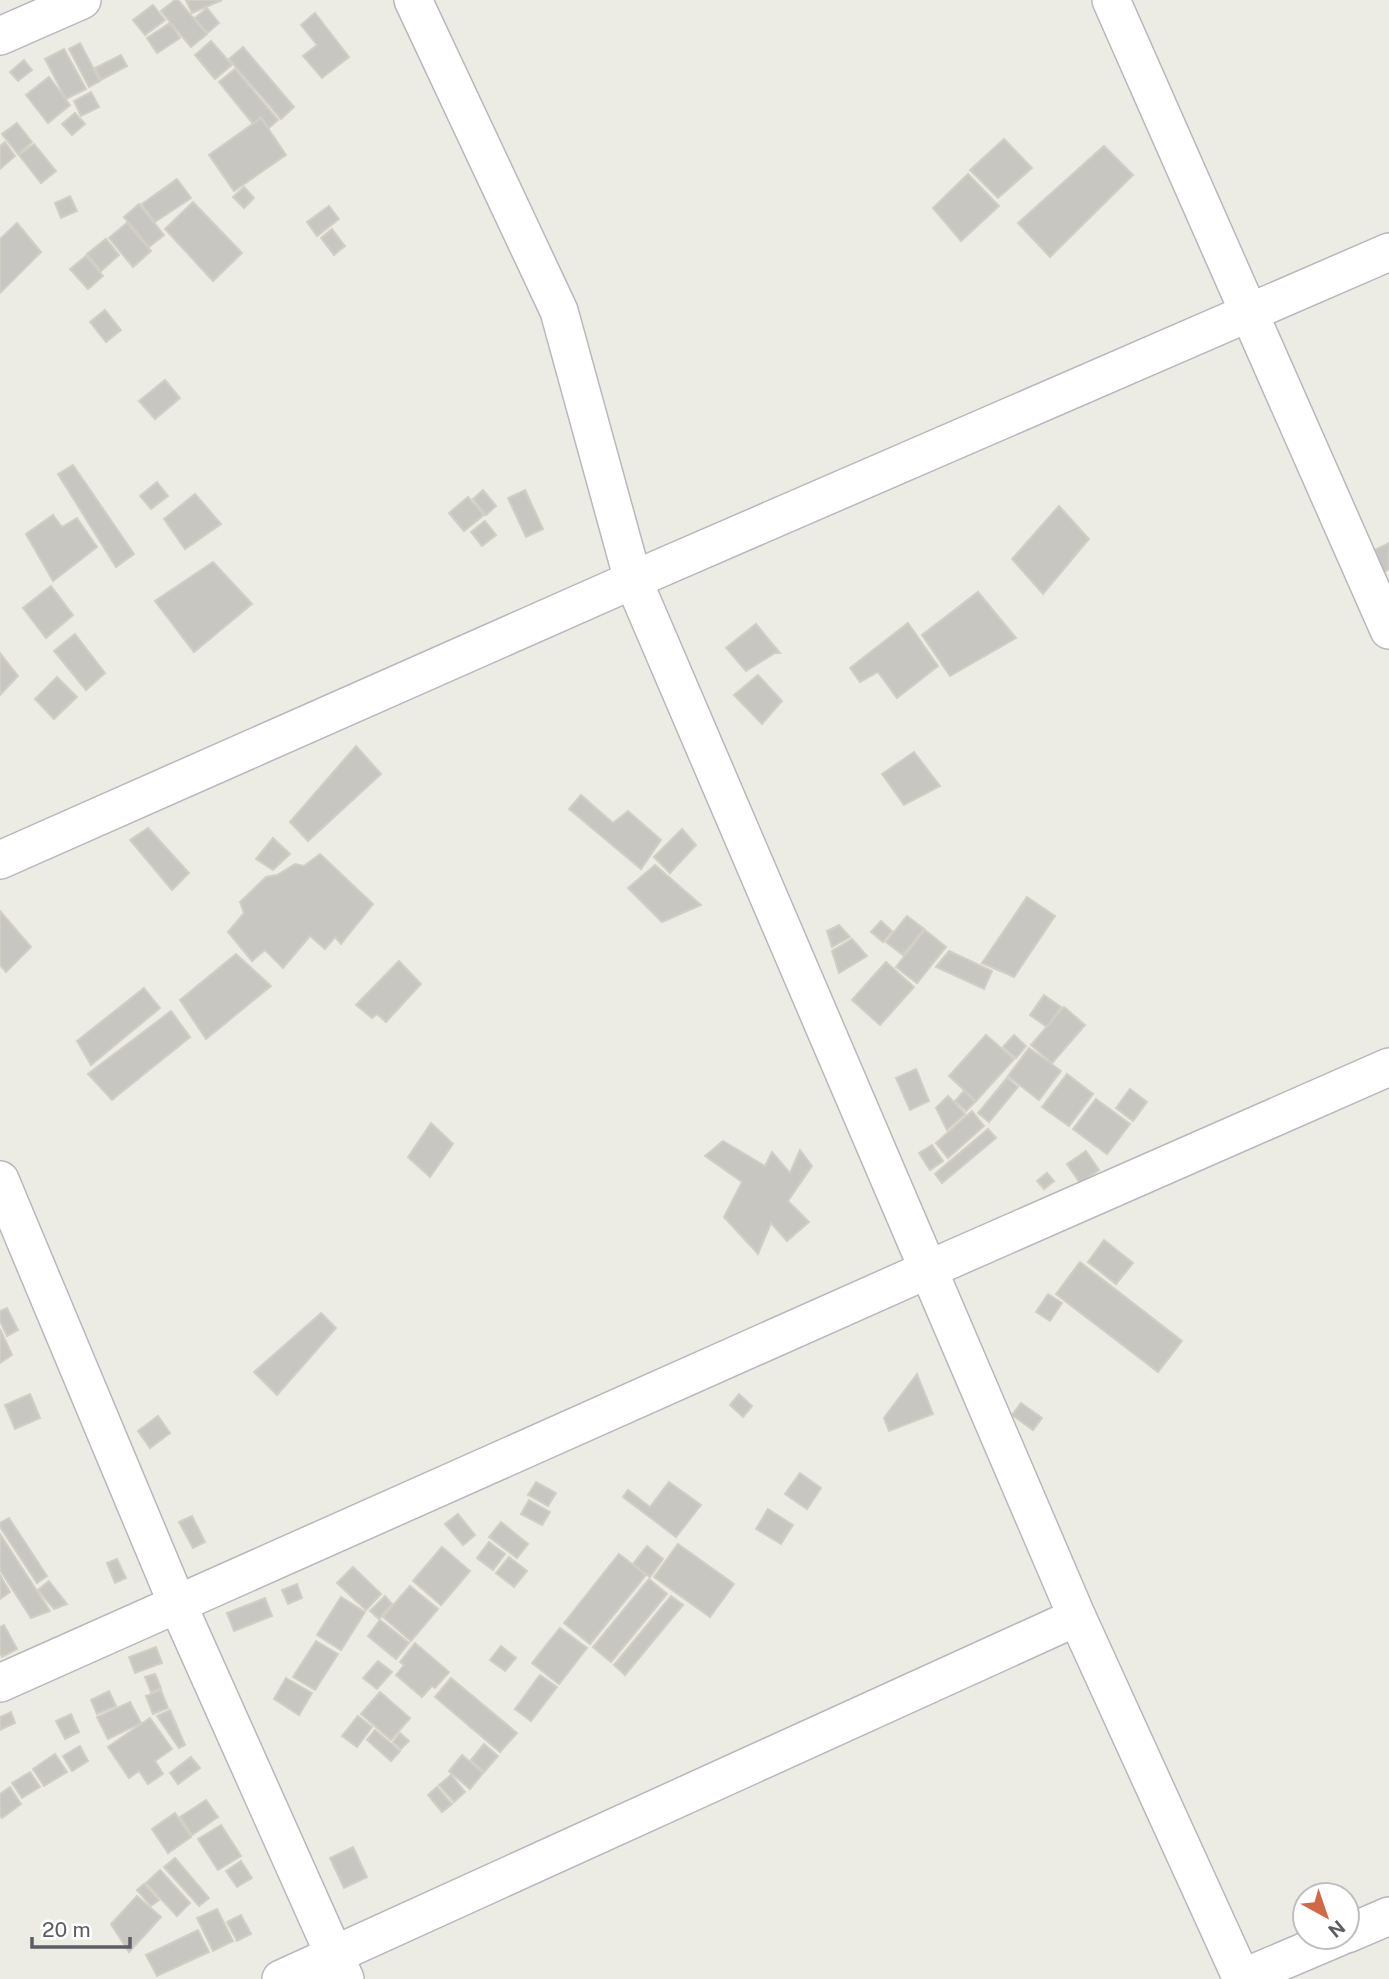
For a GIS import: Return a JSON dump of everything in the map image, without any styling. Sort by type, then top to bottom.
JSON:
[{"type":"street","points":[[0,36],[82,0]]},
{"type":"street","points":[[412,0],[559,311],[633,580],[1077,1617],[1241,1979],[1306,1951]]},
{"type":"street","points":[[1111,0],[1389,630]]},
{"type":"street","points":[[0,860],[633,580],[1389,252]]},
{"type":"street","points":[[0,1683],[1389,1067]]},
{"type":"street","points":[[0,1180],[15,1250],[177,1603],[339,1967]]},
{"type":"street","points":[[281,1979],[339,1967],[1077,1617]]},
{"type":"street","points":[[1361,1928],[1389,1916]]},
{"type":"building","points":[[178,0],[207,34],[191,47],[161,11]]},
{"type":"building","points":[[186,0],[222,0],[192,13]]},
{"type":"building","points":[[153,5],[165,20],[145,35],[133,20]]},
{"type":"building","points":[[207,8],[219,23],[207,33],[195,18]]},
{"type":"building","points":[[315,13],[349,57],[322,78],[303,56],[317,45],[301,25]]},
{"type":"building","points":[[170,23],[180,38],[157,53],[147,38]]},
{"type":"building","points":[[211,41],[232,65],[215,79],[195,55]]},
{"type":"building","points":[[80,43],[100,81],[89,87],[69,49]]},
{"type":"building","points":[[243,47],[294,107],[281,119],[229,59]]},
{"type":"building","points":[[64,49],[86,89],[66,99],[45,59]]},
{"type":"building","points":[[121,55],[127,66],[101,80],[95,68]]},
{"type":"building","points":[[24,60],[32,70],[18,81],[10,72]]},
{"type":"building","points":[[235,69],[278,120],[269,128],[261,117],[253,124],[219,82]]},
{"type":"building","points":[[49,77],[70,105],[48,123],[26,95]]},
{"type":"building","points":[[91,92],[99,107],[81,116],[74,101]]},
{"type":"building","points":[[75,113],[85,124],[72,135],[62,124]]},
{"type":"building","points":[[261,118],[286,155],[234,191],[209,155]]},
{"type":"building","points":[[17,123],[32,142],[18,154],[2,134]]},
{"type":"building","points":[[1004,139],[1032,168],[998,198],[970,170]]},
{"type":"building","points":[[5,142],[15,156],[0,169],[0,146]]},
{"type":"building","points":[[34,144],[56,171],[41,183],[19,155]]},
{"type":"building","points":[[1104,146],[1133,175],[1050,257],[1018,223]]},
{"type":"building","points":[[968,174],[999,206],[961,241],[933,208]]},
{"type":"building","points":[[177,179],[191,198],[155,222],[142,204]]},
{"type":"building","points":[[244,187],[254,198],[244,208],[233,197]]},
{"type":"building","points":[[70,196],[77,211],[61,218],[55,203]]},
{"type":"building","points":[[193,202],[242,253],[213,281],[165,229]]},
{"type":"building","points":[[139,204],[164,235],[149,247],[124,217]]},
{"type":"building","points":[[329,206],[339,219],[317,236],[307,222]]},
{"type":"building","points":[[17,223],[41,252],[0,293],[0,239]]},
{"type":"building","points":[[127,223],[151,251],[133,267],[109,238]]},
{"type":"building","points":[[332,229],[345,246],[334,255],[321,238]]},
{"type":"building","points":[[106,239],[119,255],[101,271],[87,254]]},
{"type":"building","points":[[86,256],[103,276],[88,289],[70,269]]},
{"type":"building","points":[[105,310],[121,330],[106,342],[90,322]]},
{"type":"building","points":[[165,380],[180,398],[155,419],[139,401]]},
{"type":"building","points":[[73,465],[134,554],[116,567],[58,474]]},
{"type":"building","points":[[157,482],[168,496],[151,509],[140,496]]},
{"type":"building","points":[[483,490],[496,506],[486,515],[473,499]]},
{"type":"building","points":[[525,490],[543,529],[526,537],[508,498]]},
{"type":"building","points":[[195,494],[221,524],[185,549],[164,519]]},
{"type":"building","points":[[468,497],[484,515],[464,531],[449,513]]},
{"type":"building","points":[[1059,506],[1089,539],[1043,594],[1012,559]]},
{"type":"building","points":[[53,515],[62,527],[77,518],[97,547],[53,581],[26,534]]},
{"type":"building","points":[[485,521],[496,535],[482,546],[471,532]]},
{"type":"building","points":[[1389,543],[1389,569],[1384,572],[1368,553]]},
{"type":"building","points":[[213,562],[252,604],[194,652],[155,601]]},
{"type":"building","points":[[51,586],[73,615],[46,638],[23,608]]},
{"type":"building","points":[[978,592],[1016,638],[950,676],[922,635]]},
{"type":"building","points":[[908,623],[938,666],[897,698],[878,672],[860,682],[850,668]]},
{"type":"building","points":[[756,624],[780,653],[775,653],[746,671],[726,648]]},
{"type":"building","points":[[75,634],[105,673],[86,690],[54,651]]},
{"type":"building","points":[[0,653],[18,676],[0,695]]},
{"type":"building","points":[[758,675],[782,701],[762,724],[734,695]]},
{"type":"building","points":[[57,677],[77,697],[54,719],[35,699]]},
{"type":"building","points":[[356,746],[381,774],[308,841],[290,822]]},
{"type":"building","points":[[914,752],[940,786],[904,805],[882,774]]},
{"type":"building","points":[[581,795],[613,823],[628,811],[661,840],[641,869],[569,809]]},
{"type":"building","points":[[148,828],[189,873],[172,890],[130,840]]},
{"type":"building","points":[[682,829],[696,845],[670,873],[654,857]]},
{"type":"building","points":[[273,838],[290,854],[273,870],[256,859]]},
{"type":"building","points":[[320,854],[373,904],[341,944],[335,937],[325,949],[310,936],[283,968],[265,950],[252,961],[228,932],[244,913],[240,902],[266,877],[277,875],[295,864],[304,866]]},
{"type":"building","points":[[655,865],[701,905],[662,922],[628,888]]},
{"type":"building","points":[[1027,897],[1055,916],[1014,977],[982,963]]},
{"type":"building","points":[[0,911],[31,947],[6,972],[0,965]]},
{"type":"building","points":[[907,916],[924,929],[903,955],[886,942]]},
{"type":"building","points":[[881,921],[892,931],[883,942],[871,932]]},
{"type":"building","points":[[839,925],[850,937],[832,947],[827,931]]},
{"type":"building","points":[[925,930],[946,947],[917,983],[896,967]]},
{"type":"building","points":[[852,939],[867,956],[839,973],[832,951]]},
{"type":"building","points":[[949,951],[992,971],[984,989],[936,967]]},
{"type":"building","points":[[236,954],[271,986],[206,1039],[180,1000]]},
{"type":"building","points":[[399,961],[421,984],[386,1022],[377,1014],[372,1018],[356,1005]]},
{"type":"building","points":[[886,962],[914,987],[880,1025],[852,1000]]},
{"type":"building","points":[[144,988],[160,1008],[91,1065],[77,1041]]},
{"type":"building","points":[[1044,995],[1061,1007],[1047,1027],[1030,1015]]},
{"type":"building","points":[[1064,1007],[1085,1025],[1052,1063],[1031,1045]]},
{"type":"building","points":[[171,1011],[190,1037],[112,1100],[88,1074]]},
{"type":"building","points":[[986,1035],[1014,1059],[976,1101],[949,1076]]},
{"type":"building","points":[[1014,1035],[1026,1046],[1016,1058],[1003,1047]]},
{"type":"building","points":[[1029,1048],[1061,1071],[1039,1100],[1008,1076]]},
{"type":"building","points":[[916,1069],[929,1101],[910,1110],[896,1078]]},
{"type":"building","points":[[1067,1074],[1093,1094],[1069,1126],[1042,1107]]},
{"type":"building","points":[[1007,1078],[1018,1087],[989,1122],[978,1113]]},
{"type":"building","points":[[1130,1089],[1147,1102],[1133,1121],[1116,1108]]},
{"type":"building","points":[[964,1091],[975,1102],[966,1111],[955,1101]]},
{"type":"building","points":[[948,1096],[965,1114],[947,1130],[936,1108]]},
{"type":"building","points":[[1096,1099],[1130,1124],[1107,1154],[1073,1129]]},
{"type":"building","points":[[972,1111],[984,1126],[948,1158],[936,1143]]},
{"type":"building","points":[[431,1123],[453,1144],[430,1177],[408,1157]]},
{"type":"building","points":[[988,1129],[996,1138],[942,1183],[935,1174]]},
{"type":"building","points":[[723,1141],[765,1166],[772,1152],[790,1173],[800,1150],[812,1166],[788,1201],[809,1222],[787,1241],[771,1223],[758,1254],[724,1217],[742,1182],[705,1156]]},
{"type":"building","points":[[932,1145],[943,1161],[930,1170],[919,1153]]},
{"type":"building","points":[[1086,1151],[1099,1170],[1080,1183],[1067,1164]]},
{"type":"building","points":[[1047,1173],[1054,1181],[1044,1189],[1037,1181]]},
{"type":"building","points":[[1104,1240],[1133,1263],[1116,1284],[1088,1262]]},
{"type":"building","points":[[1080,1262],[1182,1341],[1158,1372],[1056,1294]]},
{"type":"building","points":[[1048,1294],[1062,1303],[1050,1321],[1036,1312]]},
{"type":"building","points":[[7,1308],[18,1330],[7,1336],[0,1321],[0,1311]]},
{"type":"building","points":[[321,1313],[336,1328],[277,1395],[254,1372]]},
{"type":"building","points":[[0,1329],[12,1355],[0,1363]]},
{"type":"building","points":[[917,1374],[933,1414],[889,1431],[884,1418]]},
{"type":"building","points":[[30,1394],[40,1418],[15,1429],[5,1405]]},
{"type":"building","points":[[739,1394],[752,1406],[743,1417],[730,1405]]},
{"type":"building","points":[[1021,1403],[1042,1418],[1033,1430],[1012,1415]]},
{"type":"building","points":[[158,1416],[170,1433],[150,1448],[138,1431]]},
{"type":"building","points":[[800,1473],[821,1488],[807,1509],[785,1494]]},
{"type":"building","points":[[536,1482],[556,1493],[548,1506],[528,1495]]},
{"type":"building","points":[[669,1482],[701,1505],[676,1537],[623,1497],[628,1490],[650,1507]]},
{"type":"building","points":[[529,1500],[550,1512],[542,1525],[521,1514]]},
{"type":"building","points":[[768,1509],[793,1525],[781,1544],[756,1529]]},
{"type":"building","points":[[458,1514],[475,1535],[463,1545],[445,1524]]},
{"type":"building","points":[[192,1516],[205,1542],[193,1548],[179,1522]]},
{"type":"building","points":[[9,1518],[47,1576],[37,1583],[0,1527],[0,1523]]},
{"type":"building","points":[[501,1522],[528,1544],[517,1558],[489,1537]]},
{"type":"building","points":[[0,1534],[50,1611],[31,1618],[0,1570]]},
{"type":"building","points":[[489,1542],[505,1554],[493,1570],[477,1558]]},
{"type":"building","points":[[678,1544],[734,1584],[710,1617],[654,1577]]},
{"type":"building","points":[[647,1546],[663,1559],[650,1577],[633,1564]]},
{"type":"building","points":[[442,1547],[470,1571],[441,1605],[413,1581]]},
{"type":"building","points":[[619,1554],[646,1575],[590,1644],[564,1623]]},
{"type":"building","points":[[509,1557],[527,1571],[514,1587],[496,1573]]},
{"type":"building","points":[[117,1559],[126,1578],[115,1583],[107,1563]]},
{"type":"building","points":[[353,1567],[381,1594],[366,1610],[337,1583]]},
{"type":"building","points":[[0,1575],[10,1592],[0,1599]]},
{"type":"building","points":[[649,1579],[667,1594],[611,1662],[593,1647]]},
{"type":"building","points":[[49,1581],[67,1604],[54,1609],[38,1590]]},
{"type":"building","points":[[297,1584],[302,1598],[288,1604],[282,1590]]},
{"type":"building","points":[[410,1586],[438,1609],[411,1641],[383,1617]]},
{"type":"building","points":[[385,1596],[392,1604],[379,1619],[370,1611]]},
{"type":"building","points":[[671,1596],[683,1605],[625,1675],[614,1665]]},
{"type":"building","points":[[341,1597],[365,1612],[341,1650],[317,1635]]},
{"type":"building","points":[[265,1598],[272,1616],[234,1631],[227,1613]]},
{"type":"building","points":[[380,1620],[409,1643],[396,1659],[368,1636]]},
{"type":"building","points":[[4,1625],[17,1649],[2,1657],[0,1627]]},
{"type":"building","points":[[560,1628],[587,1648],[559,1684],[532,1663]]},
{"type":"building","points":[[316,1641],[338,1654],[315,1690],[293,1677]]},
{"type":"building","points":[[415,1643],[449,1672],[435,1688],[432,1686],[422,1697],[396,1675],[404,1665],[400,1662]]},
{"type":"building","points":[[501,1646],[516,1658],[505,1671],[490,1660]]},
{"type":"building","points":[[156,1647],[162,1663],[135,1673],[129,1657]]},
{"type":"building","points":[[378,1661],[392,1672],[377,1689],[363,1678]]},
{"type":"building","points":[[155,1674],[161,1688],[151,1692],[145,1677]]},
{"type":"building","points":[[540,1675],[557,1687],[531,1721],[515,1709]]},
{"type":"building","points":[[286,1678],[312,1693],[299,1715],[274,1699]]},
{"type":"building","points":[[451,1678],[517,1733],[500,1752],[435,1697]]},
{"type":"building","points":[[161,1690],[168,1708],[153,1714],[146,1696]]},
{"type":"building","points":[[109,1691],[116,1706],[97,1714],[91,1700]]},
{"type":"building","points":[[380,1692],[410,1718],[391,1740],[361,1714]]},
{"type":"building","points":[[130,1702],[141,1723],[108,1739],[97,1717]]},
{"type":"building","points":[[170,1710],[185,1745],[179,1748],[157,1716]]},
{"type":"building","points":[[11,1712],[15,1723],[0,1730],[0,1717]]},
{"type":"building","points":[[71,1714],[79,1732],[65,1739],[56,1721]]},
{"type":"building","points":[[358,1716],[372,1727],[357,1747],[342,1736]]},
{"type":"building","points":[[150,1718],[172,1749],[155,1761],[163,1774],[148,1784],[139,1771],[129,1778],[108,1747]]},
{"type":"building","points":[[375,1730],[400,1751],[391,1761],[367,1740]]},
{"type":"building","points":[[400,1733],[409,1741],[401,1749],[393,1742]]},
{"type":"building","points":[[484,1744],[498,1756],[484,1772],[471,1760]]},
{"type":"building","points":[[80,1746],[88,1761],[72,1771],[63,1756]]},
{"type":"building","points":[[55,1754],[67,1772],[44,1786],[33,1769]]},
{"type":"building","points":[[462,1755],[483,1773],[470,1789],[449,1771]]},
{"type":"building","points":[[191,1757],[200,1768],[178,1784],[170,1773]]},
{"type":"building","points":[[30,1772],[40,1787],[22,1798],[12,1783]]},
{"type":"building","points":[[451,1775],[465,1792],[454,1802],[439,1785]]},
{"type":"building","points":[[10,1787],[21,1804],[2,1818],[0,1794]]},
{"type":"building","points":[[437,1787],[452,1804],[442,1812],[428,1795]]},
{"type":"building","points":[[206,1800],[218,1817],[192,1835],[180,1817]]},
{"type":"building","points":[[175,1813],[191,1837],[168,1853],[152,1829]]},
{"type":"building","points":[[221,1825],[241,1856],[218,1870],[198,1839]]},
{"type":"building","points":[[353,1847],[367,1877],[344,1888],[330,1858]]},
{"type":"building","points":[[175,1858],[209,1898],[199,1906],[164,1867]]},
{"type":"building","points":[[241,1861],[252,1878],[237,1887],[226,1871]]},
{"type":"building","points":[[160,1870],[190,1903],[177,1916],[146,1883]]},
{"type":"building","points":[[144,1884],[159,1900],[151,1906],[137,1890]]},
{"type":"building","points":[[137,1896],[161,1917],[129,1952],[111,1924]]},
{"type":"building","points":[[217,1909],[233,1941],[213,1951],[197,1918]]},
{"type":"building","points":[[241,1915],[251,1934],[237,1941],[227,1922]]},
{"type":"building","points":[[198,1930],[209,1952],[157,1976],[146,1955]]}]
